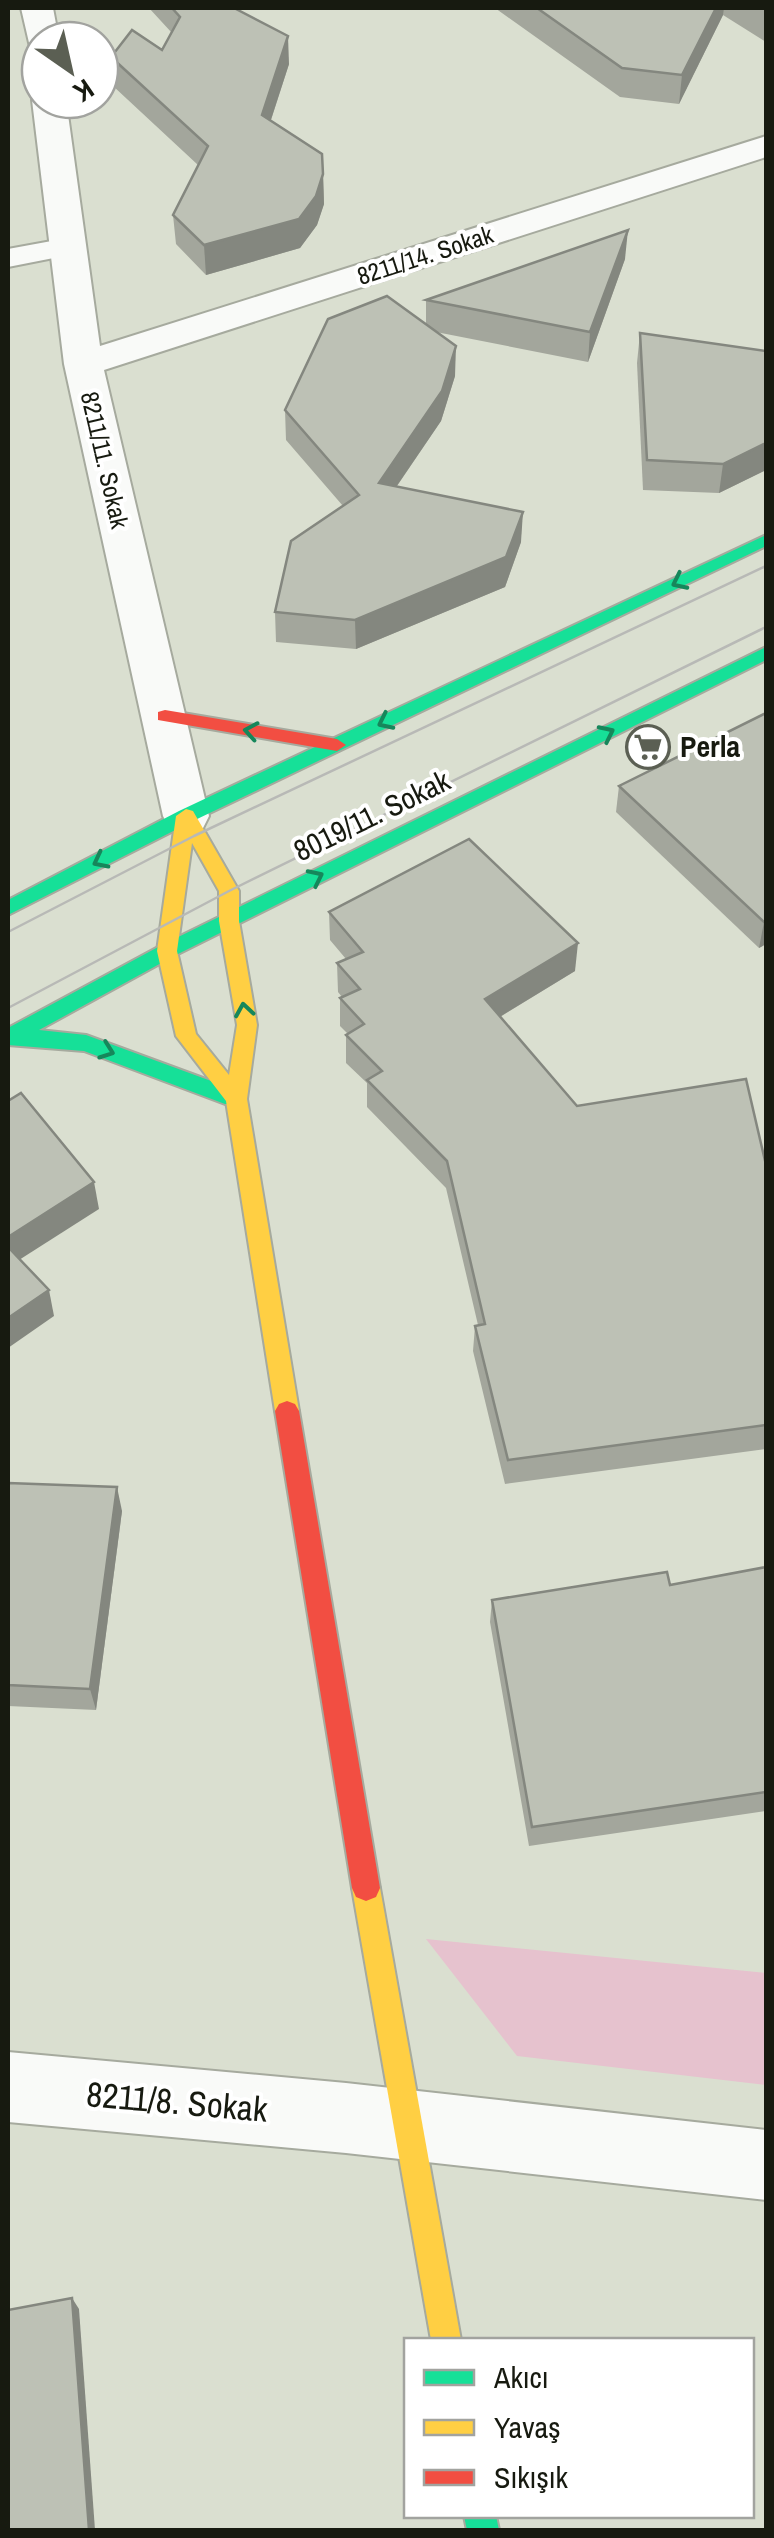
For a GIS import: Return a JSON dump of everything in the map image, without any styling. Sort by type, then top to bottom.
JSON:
[{"type":"street","name":"8211/11. Sokak","points":[[52,120],[83,364],[186,816],[228,891],[229,921],[247,1025],[236,1099]]},
{"type":"street","name":"8211/14. Sokak","points":[[83,364],[766,146]]},
{"type":"street","points":[[8,908],[186,816],[766,540]]},
{"type":"street","name":"8019/11. Sokak","points":[[10,1036],[167,951],[766,653]]},
{"type":"street","points":[[164,716],[337,745]]},
{"type":"street","name":"8211/11. Sokak","points":[[186,816],[167,951],[186,1036],[236,1099]]},
{"type":"street","points":[[10,1036],[86,1043],[236,1099],[375,2121],[445,2338]]},
{"type":"street","name":"8211/8. Sokak","points":[[8,2087],[375,2121],[766,2165]]},
{"type":"lane","points":[[8,258],[68,247]]},
{"type":"shaded area","points":[[426,1939],[766,1973],[766,2085],[517,2056]]},
{"type":"building","points":[[172,8],[234,8],[288,36],[262,115],[322,154],[323,174],[316,196],[299,219],[204,245],[173,215],[208,146],[120,65],[120,45],[132,30],[162,50],[180,17]]},
{"type":"building","points":[[537,8],[716,8],[682,75],[622,68]]},
{"type":"building","points":[[628,230],[590,332],[426,300]]},
{"type":"building","points":[[387,296],[456,346],[442,391],[379,483],[523,512],[506,557],[355,620],[275,612],[291,541],[359,495],[285,410],[328,319]]},
{"type":"building","points":[[640,333],[766,351],[766,443],[723,464],[647,460]]},
{"type":"building","points":[[766,713],[766,921],[764,922],[619,786]]},
{"type":"building","points":[[469,839],[578,943],[485,999],[577,1106],[746,1079],[766,1165],[766,1425],[508,1460],[475,1326],[485,1324],[447,1161],[367,1080],[382,1071],[346,1035],[364,1024],[340,998],[360,989],[337,963],[363,952],[329,912]]},
{"type":"building","points":[[21,1093],[94,1182],[8,1237],[8,1101]]},
{"type":"building","points":[[8,1247],[49,1290],[8,1318]]},
{"type":"building","points":[[8,1483],[117,1487],[90,1689],[8,1685]]},
{"type":"building","points":[[766,1567],[766,1792],[532,1827],[492,1600],[667,1572],[670,1585]]},
{"type":"building","points":[[72,2298],[89,2530],[8,2530],[8,2310]]},
{"type":"tram line","points":[[8,932],[194,836],[766,566]]},
{"type":"tram line","points":[[8,1008],[229,891],[766,627]]},
{"type":"traffic: fast","points":[[8,908],[186,816],[766,540]]},
{"type":"traffic: fast","points":[[8,1037],[167,951],[766,653]]},
{"type":"traffic: fast","points":[[12,1035],[86,1043],[233,1098]]},
{"type":"traffic: fast","points":[[480,2518],[483,2530]]},
{"type":"traffic: slow","points":[[186,816],[229,891],[229,921],[247,1025],[236,1099],[287,1411]]},
{"type":"traffic: slow","points":[[186,816],[167,951],[186,1036],[236,1099]]},
{"type":"traffic: slow","points":[[366,1888],[446,2338]]},
{"type":"traffic: jam","points":[[165,716],[337,745]]},
{"type":"traffic: jam","points":[[287,1411],[366,1888]]},
{"type":"place","name":"Perla","points":[[648,747]]}]
